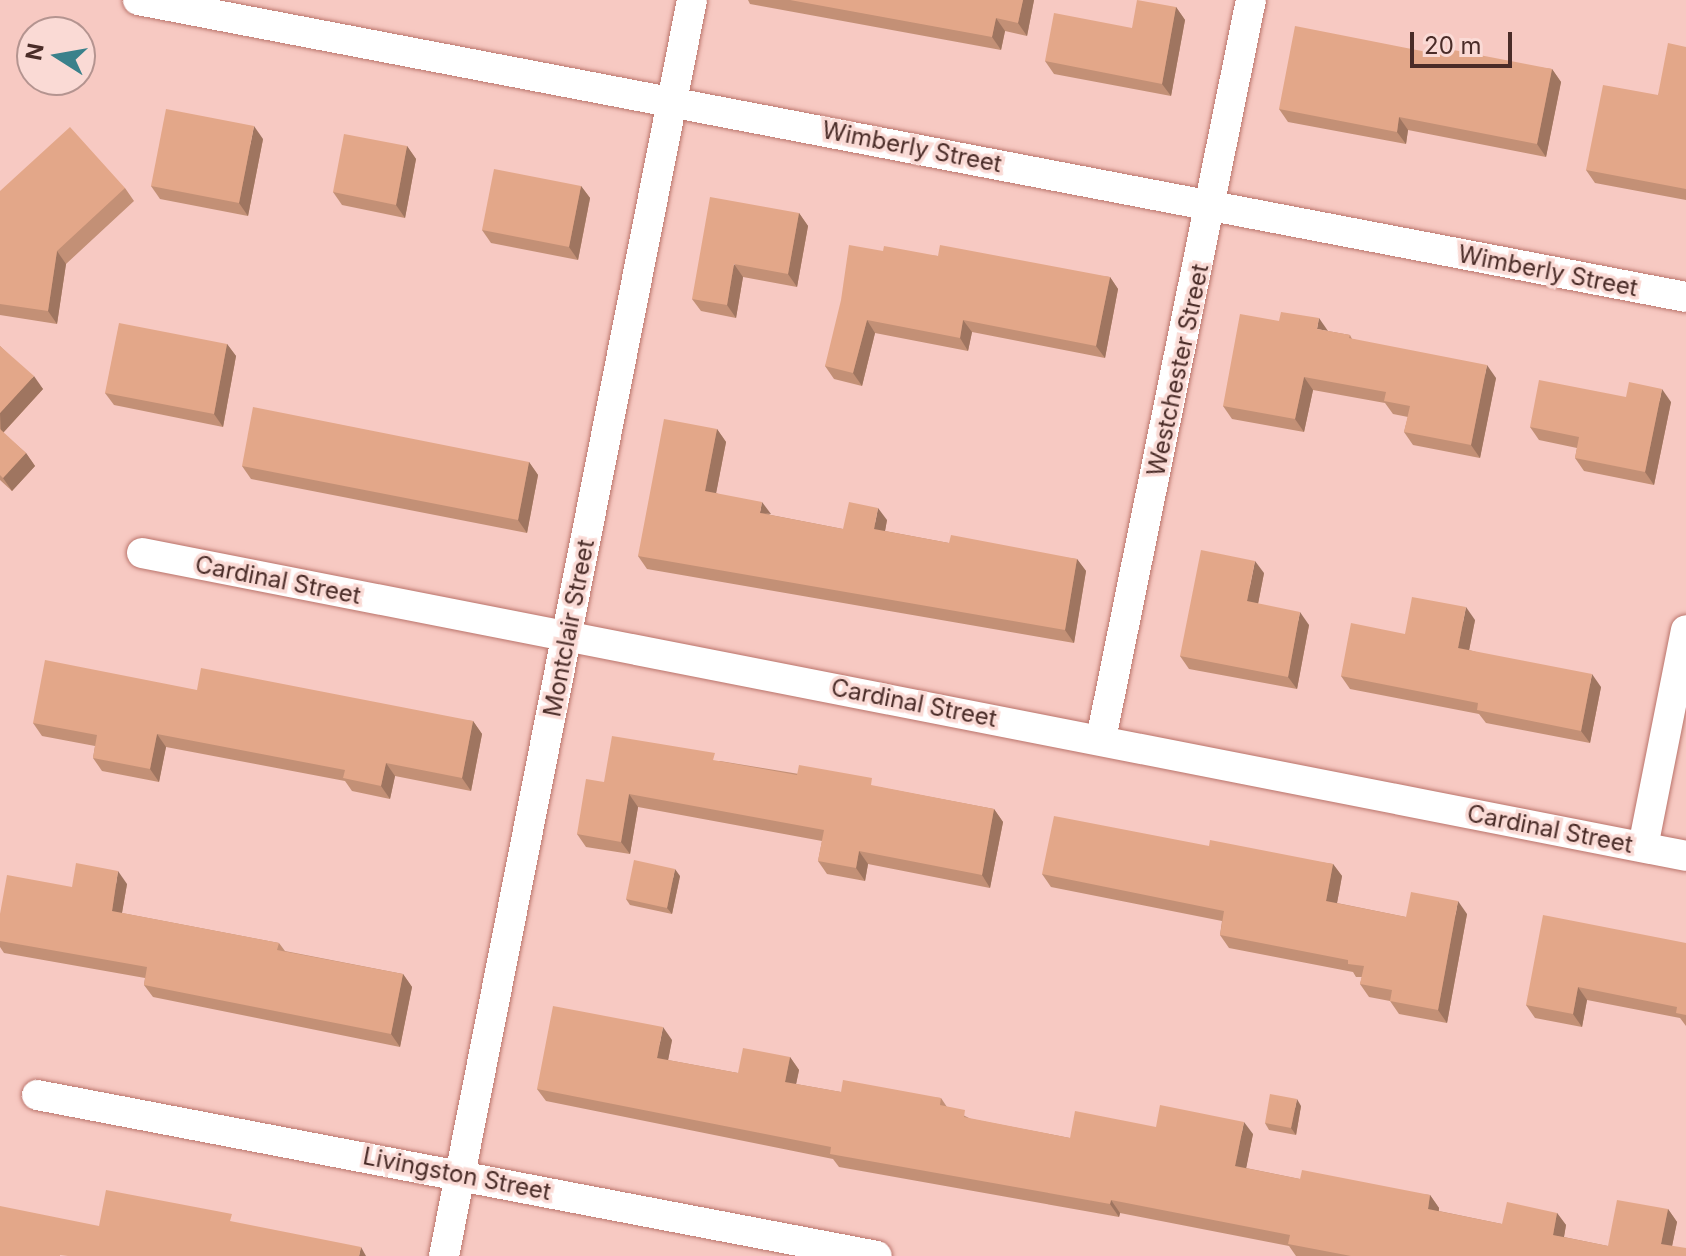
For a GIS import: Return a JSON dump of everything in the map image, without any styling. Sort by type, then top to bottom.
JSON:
[{"type":"street","name":"Montclair Street","points":[[444,1256],[692,0]]},
{"type":"street","name":"Westchester Street","points":[[1101,739],[1212,205],[1251,0]]},
{"type":"street","name":"Wimberly Street","points":[[144,1],[1686,297]]},
{"type":"street","name":"Cardinal Street","points":[[142,553],[1686,856]]},
{"type":"street","points":[[1643,847],[1686,630]]},
{"type":"street","name":"Livingston Street","points":[[37,1095],[877,1256]]},
{"type":"building","points":[[790,0],[1023,0],[1018,23],[996,18],[992,37]]},
{"type":"building","points":[[1137,0],[1176,7],[1162,84],[1045,61],[1054,13],[1132,28]]},
{"type":"building","points":[[1295,26],[1442,55],[1443,48],[1552,69],[1537,144],[1399,117],[1397,132],[1279,109]]},
{"type":"building","points":[[1668,43],[1686,47],[1686,189],[1586,170],[1603,85],[1658,95]]},
{"type":"building","points":[[166,109],[254,126],[239,203],[151,186]]},
{"type":"building","points":[[70,127],[125,188],[57,251],[48,311],[0,304],[0,191]]},
{"type":"building","points":[[344,134],[407,146],[396,205],[333,192]]},
{"type":"building","points":[[494,169],[581,186],[569,247],[482,230]]},
{"type":"building","points":[[710,197],[799,213],[788,274],[734,264],[727,305],[692,299]]},
{"type":"building","points":[[849,245],[883,251],[884,246],[938,256],[940,245],[1110,277],[1096,346],[963,320],[960,338],[867,320],[853,373],[825,366],[841,300]]},
{"type":"building","points":[[1281,312],[1319,318],[1317,329],[1350,335],[1349,338],[1487,365],[1471,445],[1404,432],[1410,406],[1384,401],[1386,392],[1304,377],[1295,419],[1223,406],[1240,314],[1279,321]]},
{"type":"building","points":[[119,323],[227,344],[214,414],[105,393]]},
{"type":"building","points":[[0,346],[34,376],[0,413]]},
{"type":"building","points":[[1539,380],[1626,397],[1629,382],[1662,389],[1645,472],[1575,458],[1579,437],[1530,427]]},
{"type":"building","points":[[253,407],[529,462],[518,520],[242,466]]},
{"type":"building","points":[[664,419],[717,429],[705,491],[762,502],[760,513],[843,529],[849,502],[878,508],[874,529],[949,543],[951,535],[1077,559],[1065,630],[638,556]]},
{"type":"building","points":[[0,429],[26,453],[3,478],[0,475]]},
{"type":"building","points":[[1201,550],[1255,561],[1247,601],[1300,612],[1288,677],[1180,656]]},
{"type":"building","points":[[1412,597],[1466,607],[1458,648],[1592,674],[1581,731],[1477,710],[1478,703],[1341,676],[1351,623],[1405,634]]},
{"type":"building","points":[[45,660],[197,690],[201,668],[473,721],[462,778],[386,763],[381,786],[343,778],[345,770],[157,734],[150,769],[93,758],[97,735],[33,723]]},
{"type":"building","points":[[612,736],[715,753],[713,760],[797,775],[799,765],[872,778],[871,785],[994,809],[982,875],[859,851],[856,868],[818,861],[824,830],[629,794],[621,842],[577,834],[586,779],[604,782]]},
{"type":"building","points":[[1054,816],[1209,846],[1210,840],[1333,864],[1326,901],[1406,917],[1411,892],[1458,901],[1438,1010],[1390,1001],[1392,990],[1360,984],[1364,966],[1348,964],[1348,960],[1220,935],[1224,911],[1042,874]]},
{"type":"building","points":[[634,860],[675,869],[667,908],[626,899]]},
{"type":"building","points":[[76,863],[118,871],[112,911],[279,943],[277,950],[403,974],[391,1034],[144,985],[147,967],[0,941],[0,914],[7,875],[72,887]]},
{"type":"building","points":[[1543,915],[1686,943],[1686,1015],[1676,1013],[1677,1007],[1578,987],[1573,1014],[1526,1005]]},
{"type":"building","points":[[553,1006],[663,1027],[657,1058],[738,1073],[743,1048],[790,1057],[785,1082],[841,1092],[843,1080],[941,1098],[940,1105],[965,1110],[964,1117],[1070,1138],[1075,1111],[1156,1127],[1160,1105],[1244,1122],[1235,1166],[1300,1179],[1302,1170],[1430,1195],[1428,1209],[1502,1224],[1507,1202],[1557,1213],[1553,1235],[1608,1246],[1617,1200],[1668,1209],[1661,1244],[1686,1248],[1686,1256],[1351,1256],[1288,1244],[1290,1235],[1111,1200],[1110,1204],[830,1154],[831,1147],[537,1089]]},
{"type":"building","points":[[1270,1094],[1297,1099],[1291,1128],[1265,1123]]},
{"type":"building","points":[[106,1190],[232,1214],[230,1221],[361,1247],[359,1256],[0,1256],[0,1206],[99,1226]]}]
